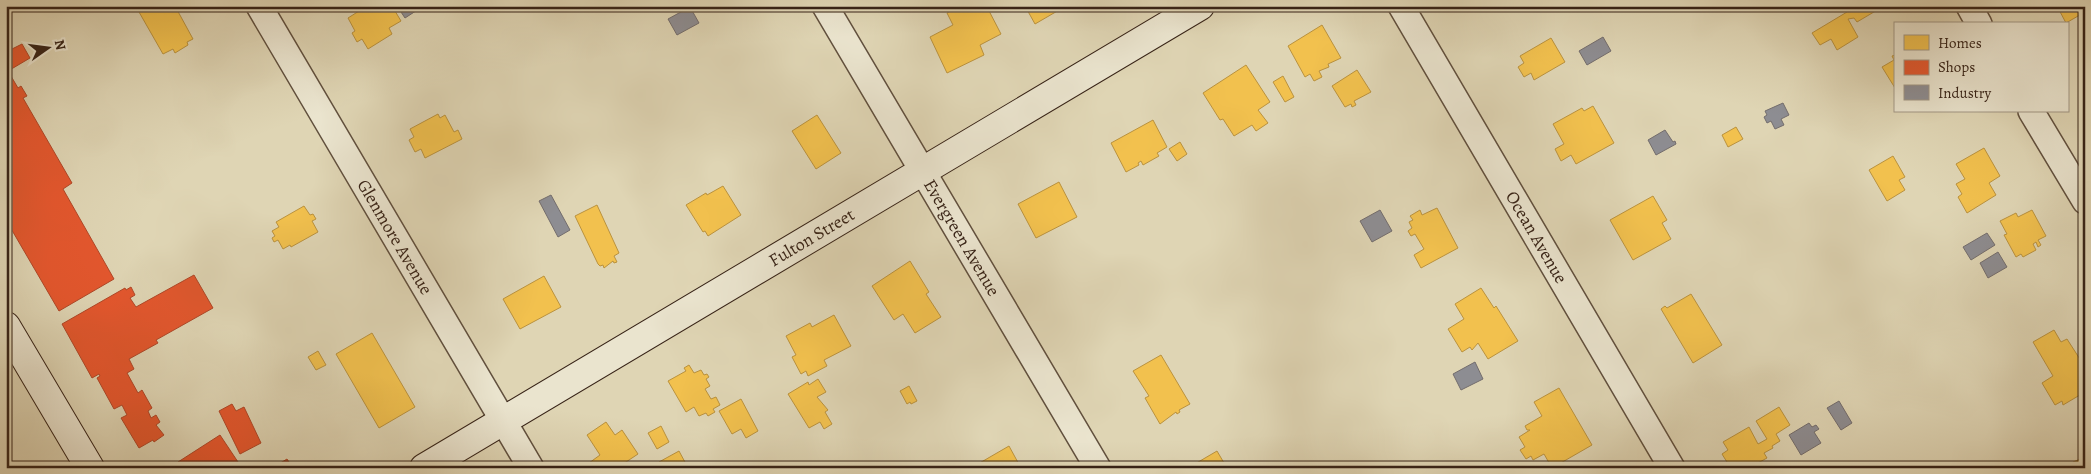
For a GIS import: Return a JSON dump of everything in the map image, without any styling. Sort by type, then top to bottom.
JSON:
[{"type":"street","name":"Glenmore Avenue","points":[[259,6],[531,468]]},
{"type":"street","name":"Evergreen Avenue","points":[[825,6],[1098,468]]},
{"type":"street","name":"Fulton Street","points":[[424,468],[1200,6]]},
{"type":"street","name":"Ocean Avenue","points":[[1401,6],[1672,468]]},
{"type":"street","points":[[1969,6],[1978,22]]},
{"type":"street","points":[[2032,112],[2085,201]]},
{"type":"street","points":[[6,326],[90,468]]},
{"type":"building: Homes","points":[[148,6],[175,6],[193,39],[187,42],[188,45],[175,53],[173,49],[163,54],[139,12]]},
{"type":"building: Homes","points":[[367,6],[392,6],[401,21],[389,28],[392,34],[368,49],[362,39],[357,42],[352,33],[355,31],[348,18]]},
{"type":"building: Homes","points":[[961,6],[987,7],[1001,34],[980,45],[984,55],[947,73],[930,37],[953,25],[947,13]]},
{"type":"building: Homes","points":[[1025,6],[1066,6],[1035,24]]},
{"type":"building: Homes","points":[[1474,6],[1489,6],[1488,11]]},
{"type":"building: Homes","points":[[1843,6],[1884,6],[1857,22],[1854,18],[1848,19],[1858,37],[1837,50],[1831,39],[1820,45],[1812,33],[1847,12]]},
{"type":"building: Homes","points":[[2057,6],[2085,6],[2085,12],[2065,22]]},
{"type":"building: Homes","points":[[1322,25],[1341,58],[1328,64],[1329,67],[1319,71],[1322,77],[1314,81],[1310,74],[1305,77],[1288,46]]},
{"type":"building: Homes","points":[[1551,38],[1565,62],[1534,80],[1531,73],[1524,77],[1518,67],[1524,63],[1520,56]]},
{"type":"building: Homes","points":[[1894,60],[1894,86],[1882,67]]},
{"type":"building: Homes","points":[[1246,65],[1270,102],[1258,110],[1268,123],[1256,131],[1252,125],[1234,136],[1223,119],[1220,120],[1203,93]]},
{"type":"building: Homes","points":[[1357,70],[1371,92],[1354,101],[1356,105],[1352,107],[1351,104],[1345,107],[1332,86]]},
{"type":"building: Homes","points":[[1283,76],[1294,97],[1285,102],[1273,82]]},
{"type":"building: Homes","points":[[1593,106],[1614,143],[1576,164],[1571,155],[1561,161],[1555,149],[1564,144],[1553,124],[1582,108],[1584,111]]},
{"type":"building: Homes","points":[[438,114],[440,118],[445,115],[454,132],[458,130],[462,139],[425,158],[421,149],[415,152],[409,140],[414,137],[410,129]]},
{"type":"building: Homes","points":[[817,115],[841,153],[816,169],[792,131]]},
{"type":"building: Homes","points":[[1153,120],[1167,147],[1157,153],[1159,156],[1143,165],[1141,161],[1138,163],[1139,165],[1126,172],[1111,143]]},
{"type":"building: Homes","points":[[1736,127],[1743,139],[1728,147],[1722,135]]},
{"type":"building: Homes","points":[[1180,142],[1187,154],[1177,161],[1169,149]]},
{"type":"building: Homes","points":[[1984,148],[2000,176],[1989,183],[1996,195],[1967,213],[1958,197],[1962,194],[1956,184],[1965,179],[1956,164]]},
{"type":"building: Homes","points":[[1893,156],[1905,177],[1899,180],[1905,190],[1887,201],[1869,170]]},
{"type":"building: Homes","points":[[1059,182],[1077,217],[1036,238],[1018,204]]},
{"type":"building: Homes","points":[[723,186],[741,215],[708,236],[705,231],[703,232],[686,205],[706,193],[707,195]]},
{"type":"building: Homes","points":[[1653,196],[1667,220],[1662,223],[1671,239],[1633,260],[1610,220]]},
{"type":"building: Homes","points":[[597,205],[619,253],[614,256],[617,262],[614,263],[613,261],[604,268],[603,265],[600,266],[598,264],[575,216]]},
{"type":"building: Homes","points":[[304,206],[310,215],[313,214],[316,219],[312,221],[318,232],[291,247],[290,245],[283,249],[278,240],[274,242],[272,238],[275,236],[272,231],[279,227],[276,222]]},
{"type":"building: Homes","points":[[1437,208],[1458,248],[1421,268],[1414,255],[1424,249],[1415,234],[1411,236],[1408,231],[1412,228],[1409,222],[1413,220],[1410,216],[1420,210],[1422,215]]},
{"type":"building: Homes","points":[[2032,210],[2046,236],[2038,240],[2041,245],[2038,247],[2036,242],[2033,244],[2036,250],[2023,257],[2021,254],[2016,257],[2004,235],[2007,234],[2000,221],[2016,213],[2018,217]]},
{"type":"building: Homes","points":[[910,261],[929,292],[926,294],[941,317],[915,333],[903,314],[894,320],[872,286]]},
{"type":"building: Homes","points":[[544,276],[561,307],[520,329],[503,299]]},
{"type":"building: Homes","points":[[1481,288],[1494,308],[1496,306],[1518,341],[1488,359],[1478,343],[1472,350],[1470,347],[1462,352],[1448,329],[1464,319],[1455,304]]},
{"type":"building: Homes","points":[[1691,294],[1722,345],[1693,363],[1661,309],[1665,306],[1667,308]]},
{"type":"building: Homes","points":[[834,315],[851,346],[824,360],[827,366],[808,376],[806,371],[801,374],[792,357],[796,355],[786,336],[810,323],[812,327]]},
{"type":"building: Homes","points":[[2054,330],[2061,342],[2067,339],[2085,367],[2085,378],[2083,379],[2085,392],[2063,405],[2062,401],[2055,405],[2042,383],[2053,376],[2033,342]]},
{"type":"building: Homes","points":[[372,333],[415,407],[379,428],[336,354]]},
{"type":"building: Homes","points":[[318,351],[326,365],[316,370],[308,357]]},
{"type":"building: Homes","points":[[1161,355],[1190,404],[1160,424],[1145,398],[1149,396],[1133,371]]},
{"type":"building: Homes","points":[[689,365],[694,373],[701,370],[704,375],[707,374],[709,377],[706,379],[710,386],[705,389],[711,399],[716,397],[720,405],[713,409],[715,412],[708,416],[706,413],[699,416],[694,407],[686,412],[668,381],[686,371],[684,368]]},
{"type":"building: Homes","points":[[818,379],[826,392],[817,397],[828,410],[825,412],[832,424],[824,429],[820,422],[809,428],[788,394],[808,382],[809,385]]},
{"type":"building: Homes","points":[[909,386],[917,401],[907,404],[900,391]]},
{"type":"building: Homes","points":[[1559,388],[1592,445],[1552,468],[1544,454],[1533,460],[1531,456],[1526,459],[1520,450],[1525,447],[1519,437],[1530,430],[1527,430],[1525,426],[1542,416],[1534,402]]},
{"type":"building: Homes","points":[[741,399],[758,431],[746,438],[741,429],[732,434],[719,411]]},
{"type":"building: Homes","points":[[1779,407],[1790,425],[1776,434],[1780,441],[1764,453],[1767,458],[1756,464],[1758,468],[1737,468],[1735,464],[1730,467],[1722,454],[1728,450],[1723,442],[1749,427],[1758,444],[1767,439],[1756,421]]},
{"type":"building: Homes","points":[[606,422],[615,435],[622,430],[638,454],[617,468],[592,468],[589,463],[600,455],[587,435]]},
{"type":"building: Homes","points":[[661,426],[669,442],[657,449],[648,433]]},
{"type":"building: Homes","points":[[1009,446],[1021,468],[971,468]]},
{"type":"building: Homes","points":[[679,451],[686,464],[679,468],[662,468],[659,462]]},
{"type":"building: Homes","points":[[1217,451],[1227,468],[1188,468]]},
{"type":"building: Homes","points":[[2085,457],[2085,468],[2075,468],[2073,462]]},
{"type":"building: Shops","points":[[22,44],[30,58],[8,71],[18,88],[21,86],[27,96],[23,98],[72,183],[63,189],[114,279],[59,311],[6,220],[6,52]]},
{"type":"building: Shops","points":[[194,275],[213,308],[156,340],[158,343],[129,359],[134,369],[127,373],[138,393],[142,390],[152,408],[148,411],[151,418],[156,415],[160,422],[156,425],[164,435],[154,442],[153,440],[139,448],[121,418],[127,415],[122,405],[114,409],[97,378],[100,376],[99,374],[92,378],[62,324],[125,288],[126,290],[131,287],[135,295],[130,298],[136,307]]},
{"type":"building: Shops","points":[[232,404],[236,411],[244,407],[261,443],[240,454],[219,411]]},
{"type":"building: Shops","points":[[220,435],[242,468],[182,468],[178,462]]},
{"type":"building: Shops","points":[[287,459],[293,468],[272,468]]},
{"type":"building: Industry","points":[[397,6],[422,6],[422,7],[405,18]]},
{"type":"building: Industry","points":[[690,7],[699,23],[677,35],[668,19]]},
{"type":"building: Industry","points":[[1603,37],[1611,51],[1587,65],[1579,51]]},
{"type":"building: Industry","points":[[1783,103],[1789,115],[1781,119],[1784,125],[1775,129],[1771,121],[1767,123],[1764,117],[1767,115],[1765,111]]},
{"type":"building: Industry","points":[[1665,130],[1676,144],[1656,155],[1648,140]]},
{"type":"building: Industry","points":[[551,195],[570,230],[558,237],[539,201]]},
{"type":"building: Industry","points":[[1380,210],[1392,231],[1372,242],[1360,221]]},
{"type":"building: Industry","points":[[1987,233],[1995,245],[1971,260],[1963,247]]},
{"type":"building: Industry","points":[[1998,252],[2007,267],[1988,278],[1980,263]]},
{"type":"building: Industry","points":[[1475,362],[1483,379],[1461,390],[1453,374]]},
{"type":"building: Industry","points":[[1839,401],[1852,423],[1841,430],[1827,408]]},
{"type":"building: Industry","points":[[1809,423],[1812,427],[1816,425],[1819,429],[1814,432],[1821,443],[1801,455],[1789,435]]}]
